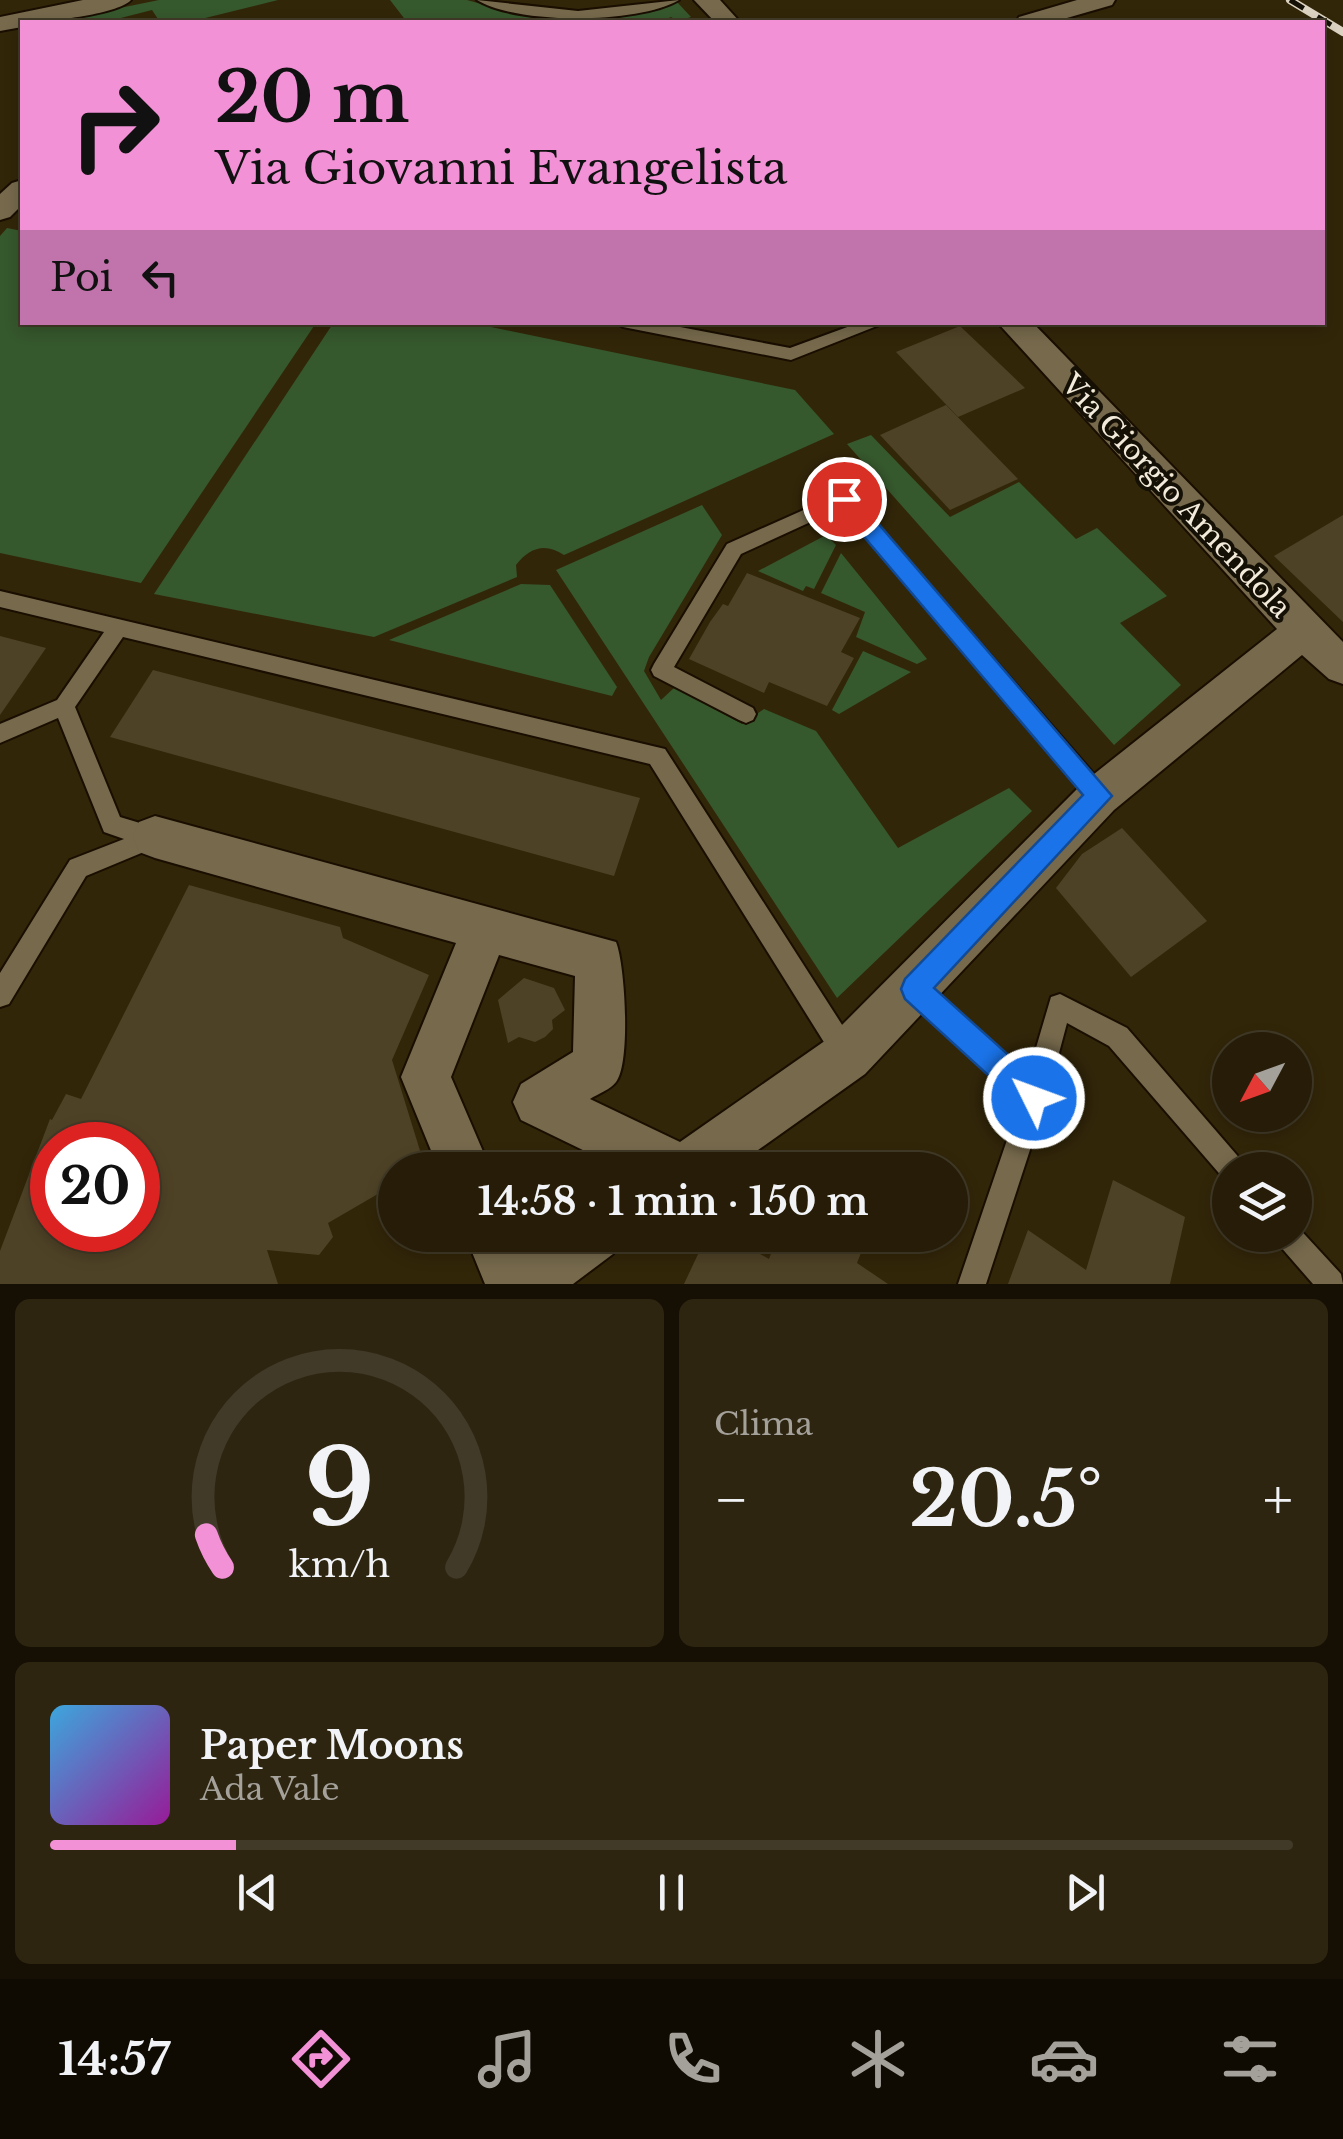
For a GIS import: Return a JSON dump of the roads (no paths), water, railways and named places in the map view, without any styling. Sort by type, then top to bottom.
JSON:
[{"type":"street","points":[[0,10],[42,10],[119,0]]},
{"type":"street","points":[[706,0],[726,20]]},
{"type":"street","points":[[1035,20],[1103,0]]},
{"type":"street","points":[[0,24],[42,10]]},
{"type":"street","name":"Via Giorgio Amendola","points":[[1015,325],[1303,631],[1343,667]]},
{"type":"street","points":[[710,1152],[847,1056],[1100,796],[1303,631]]},
{"type":"street","points":[[156,837],[600,959],[598,1065],[539,1102],[646,1152]]},
{"type":"street","points":[[457,1152],[426,1077],[486,928]]},
{"type":"street","points":[[499,1252],[513,1284]]},
{"type":"street","points":[[526,1284],[570,1252]]},
{"type":"lane","points":[[483,0],[521,12],[562,16],[609,13],[672,0]]},
{"type":"lane","points":[[639,325],[791,354],[870,325]]},
{"type":"lane","points":[[746,714],[661,670],[734,550],[844,499],[1100,796]]},
{"type":"lane","points":[[0,599],[657,756],[847,1056]]},
{"type":"lane","points":[[0,734],[64,706],[117,629]]},
{"type":"lane","points":[[64,706],[112,825],[156,837]]},
{"type":"lane","points":[[0,995],[78,868],[156,837]]},
{"type":"lane","points":[[914,989],[1034,1098]]},
{"type":"lane","points":[[972,1284],[1060,1006],[1118,1037],[1217,1152]]},
{"type":"lane","points":[[1303,1252],[1331,1284]]},
{"type":"railway","points":[[1290,0],[1323,20]]},
{"type":"railway","points":[[1325,21],[1343,32]]}]
